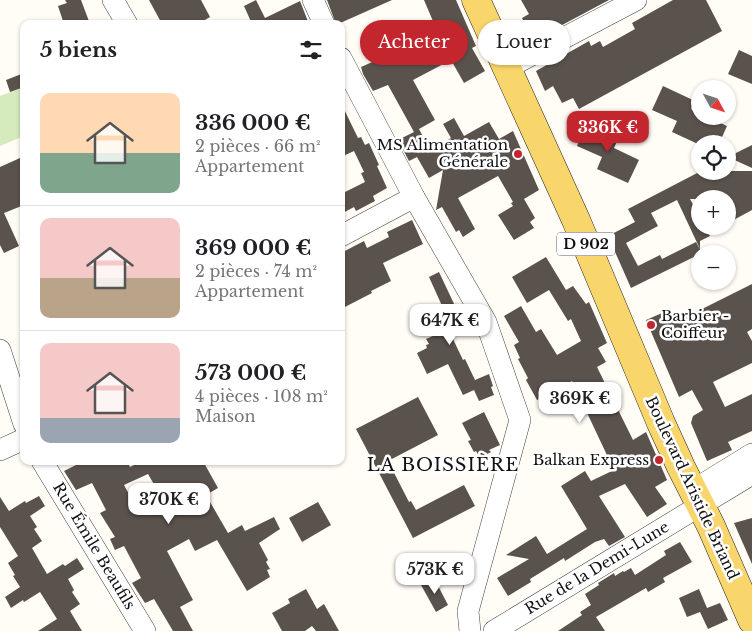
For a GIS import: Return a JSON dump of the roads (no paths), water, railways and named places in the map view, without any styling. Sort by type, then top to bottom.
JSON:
[{"type":"main road","name":"Boulevard Aristide Briand","points":[[476,0],[576,220],[661,423],[711,526],[752,620]]},
{"type":"street","points":[[113,0],[124,20]]},
{"type":"street","points":[[313,0],[322,20]]},
{"type":"street","points":[[507,68],[636,0]]},
{"type":"street","points":[[345,66],[414,197],[486,322],[520,420],[468,611],[470,631]]},
{"type":"street","points":[[345,234],[414,197]]},
{"type":"street","points":[[0,351],[20,397]]},
{"type":"street","points":[[0,450],[20,441]]},
{"type":"street","points":[[697,499],[752,454]]},
{"type":"street","name":"Rue Émile Beaufils","points":[[44,465],[145,631]]},
{"type":"street","points":[[697,499],[752,474]]},
{"type":"street","name":"Rue de la Demi-Lune","points":[[494,631],[697,499]]},
{"type":"place","name":"MS Alimentation Générale","points":[[518,154]]},
{"type":"place","name":"Barbier - Coiffeur","points":[[651,325]]},
{"type":"place","name":"Balkan Express","points":[[659,460]]},
{"type":"district","name":"LA BOISSIÈRE","points":[[443,465]]}]
